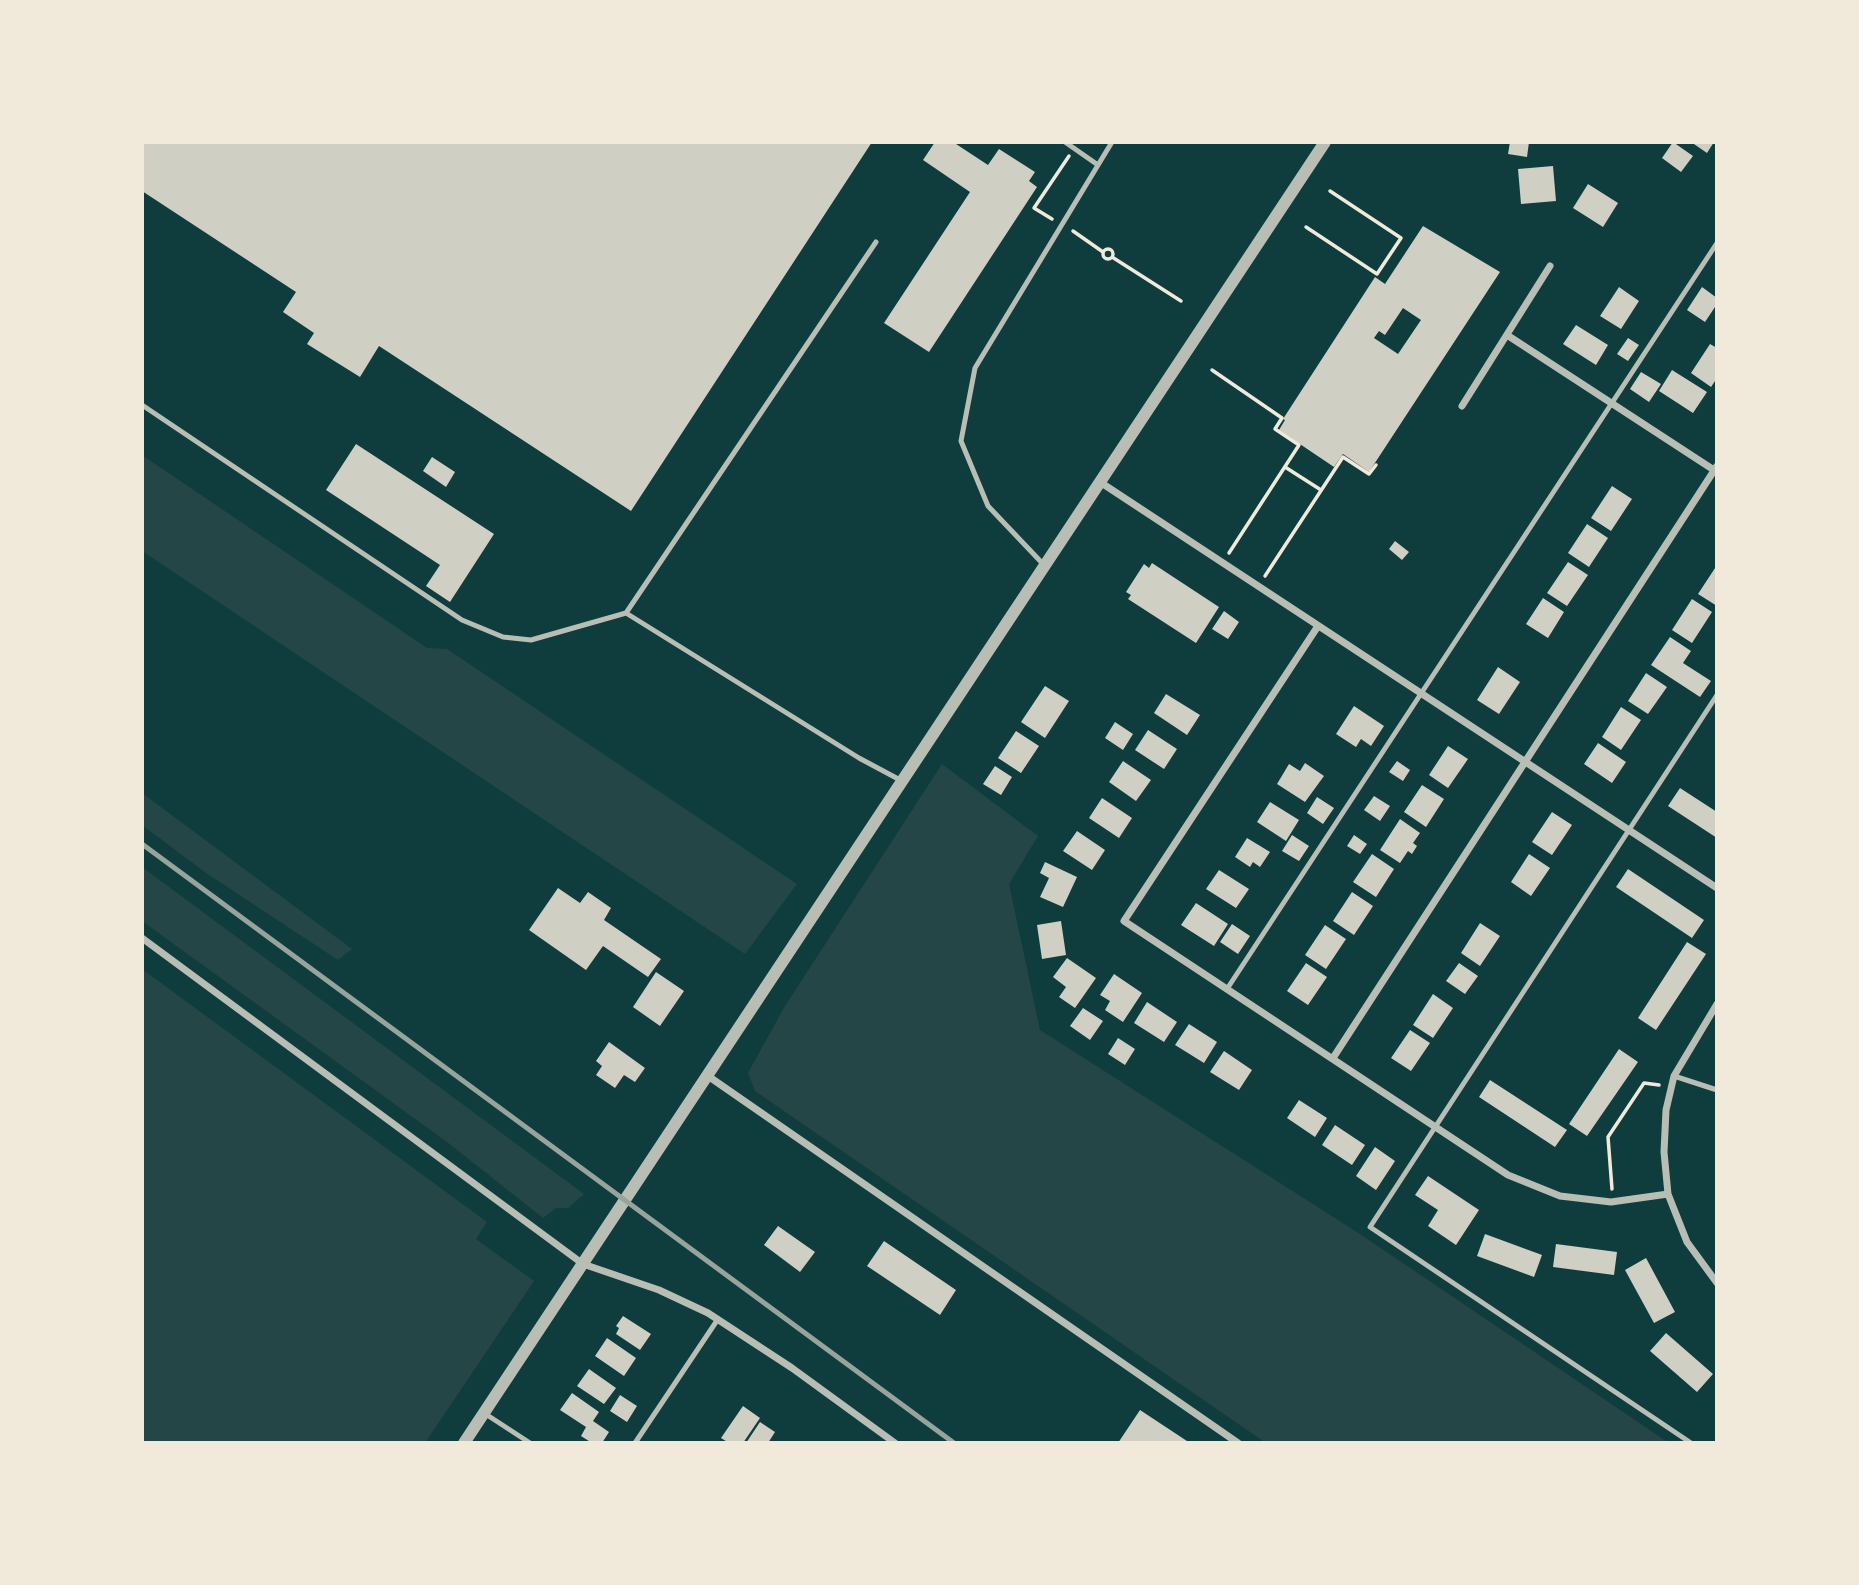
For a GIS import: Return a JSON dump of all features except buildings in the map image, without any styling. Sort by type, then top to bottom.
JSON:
[{"type":"street","points":[[464,1443],[1325,142]]},
{"type":"street","points":[[1462,406],[1550,266]]},
{"type":"street","points":[[1332,1058],[1716,469],[1507,335]]},
{"type":"street","points":[[1100,482],[1717,888]]},
{"type":"street","points":[[1318,626],[1124,921],[1508,1175],[1560,1196],[1611,1202],[1668,1194]]},
{"type":"street","points":[[142,938],[583,1264],[659,1290],[718,1319],[894,1443]]},
{"type":"street","points":[[1717,1004],[1674,1076],[1666,1110],[1664,1152],[1668,1194],[1687,1242],[1717,1283]]},
{"type":"street","points":[[708,1076],[1238,1443]]},
{"type":"lane","points":[[1065,142],[1098,164]]},
{"type":"lane","points":[[1045,565],[988,506],[961,441],[975,368],[1112,142]]},
{"type":"lane","points":[[142,405],[461,620],[503,637],[531,640],[626,613],[876,242]]},
{"type":"lane","points":[[1227,989],[1717,243]]},
{"type":"lane","points":[[626,613],[859,758],[902,781]]},
{"type":"lane","points":[[1691,1443],[1370,1227],[1717,695]]},
{"type":"lane","points":[[1674,1076],[1717,1090]]},
{"type":"lane","points":[[635,1443],[718,1319]]},
{"type":"lane","points":[[484,1413],[530,1443]]},
{"type":"path","points":[[1061,224],[1034,208],[1074,148]]},
{"type":"path","points":[[1306,227],[1377,274],[1401,238],[1329,191]]},
{"type":"path","points":[[1073,231],[1103,251],[1111,249],[1112,257]]},
{"type":"path","points":[[1103,251],[1104,258],[1112,257],[1181,301]]},
{"type":"path","points":[[1212,370],[1282,418],[1275,429],[1299,445],[1222,563]]},
{"type":"path","points":[[1258,587],[1343,457],[1370,474],[1376,465]]},
{"type":"path","points":[[1285,467],[1321,490]]},
{"type":"path","points":[[1612,1189],[1608,1137],[1644,1083],[1661,1085]]},
{"type":"shaded area","points":[[142,455],[427,648],[447,649],[797,884],[745,954],[142,551]]},
{"type":"shaded area","points":[[942,764],[1038,836],[1009,884],[1040,1030],[1360,1234],[1669,1443],[1266,1443],[755,1091],[748,1073],[785,1006]]},
{"type":"shaded area","points":[[142,793],[352,949],[338,960],[206,873],[142,825]]},
{"type":"shaded area","points":[[142,867],[584,1194],[568,1208],[556,1208],[543,1218],[447,1142],[142,921]]},
{"type":"shaded area","points":[[142,969],[487,1222],[476,1239],[534,1281],[425,1443],[142,1443]]},
{"type":"railway","points":[[142,844],[954,1443]]}]
